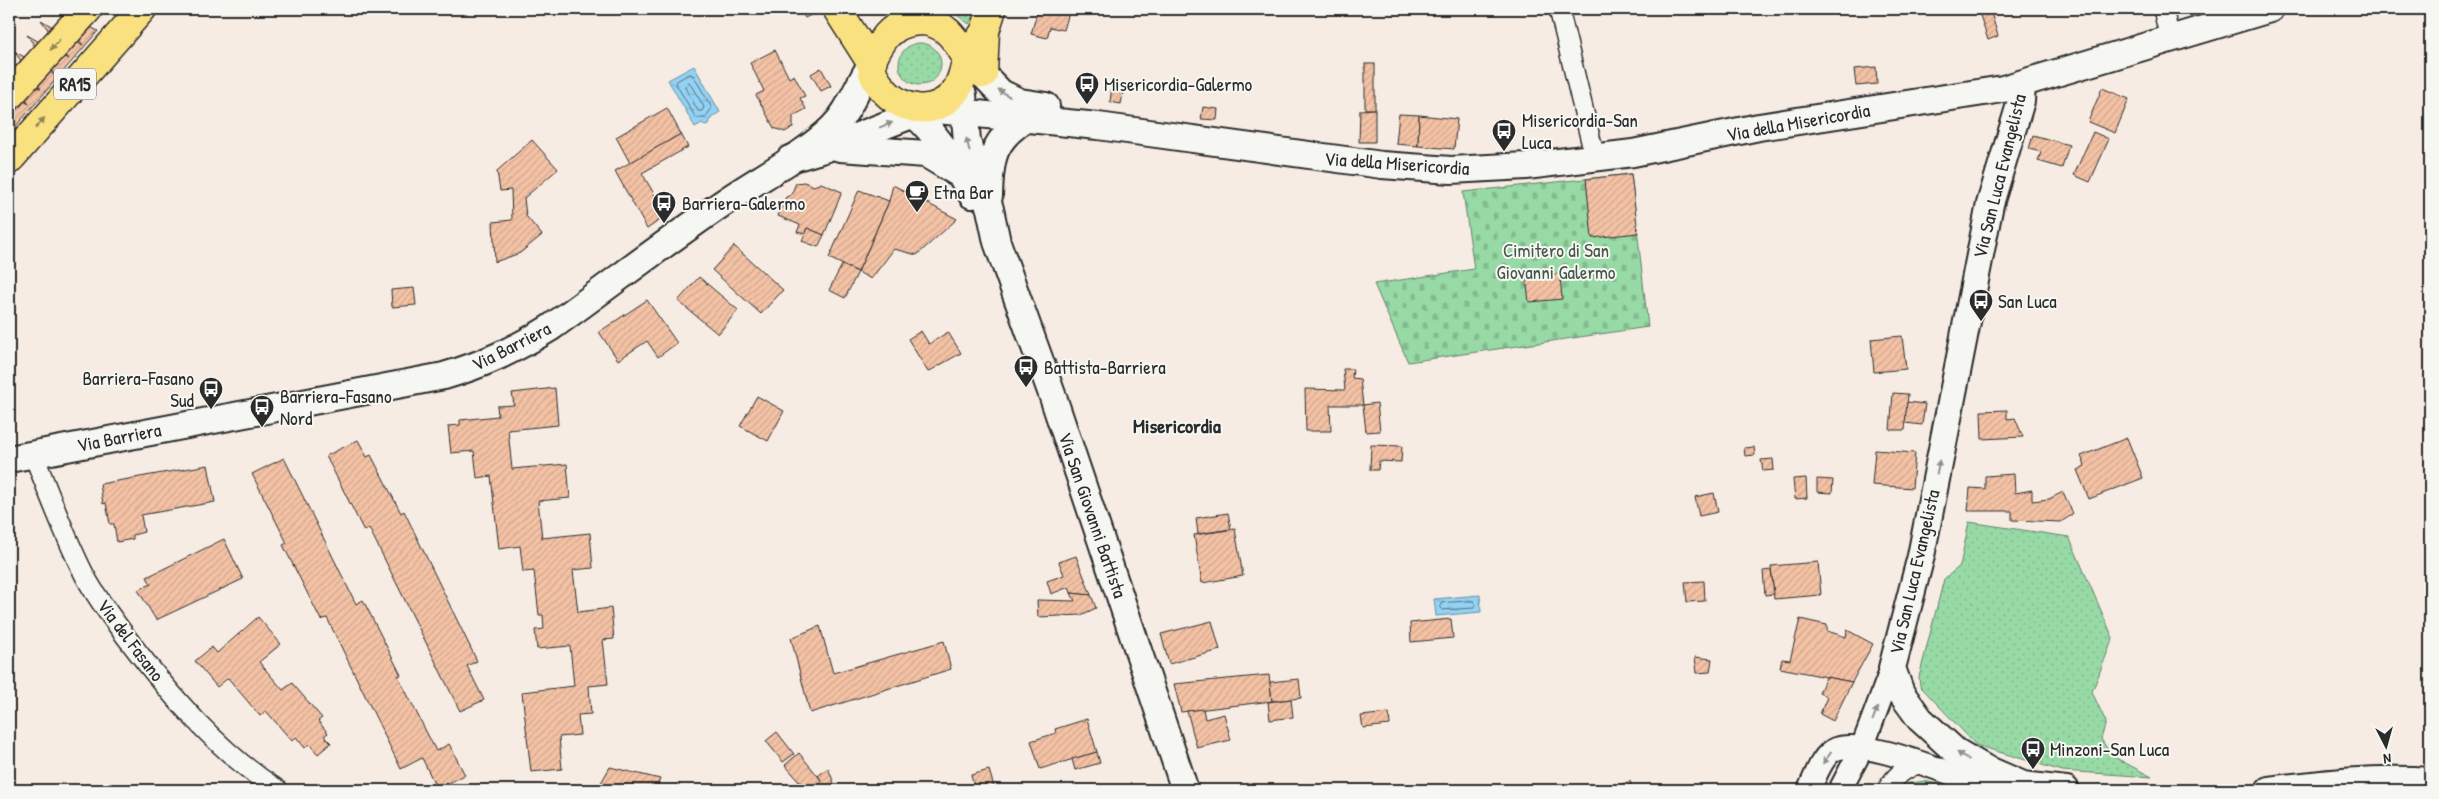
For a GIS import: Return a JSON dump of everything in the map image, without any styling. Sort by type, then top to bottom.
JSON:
[{"type":"main road","name":"RA15","points":[[9,96],[88,9]]},
{"type":"main road","name":"RA15","points":[[9,160],[142,9]]},
{"type":"main road","points":[[837,9],[856,40],[867,71],[894,100],[915,109],[961,175],[997,242]]},
{"type":"main road","name":"Via San Luca Evangelista","points":[[1892,668],[1920,556],[1990,204],[2021,101],[2022,84],[2270,9]]},
{"type":"main road","points":[[790,159],[832,128],[842,117],[882,42],[909,17],[951,33],[971,69],[1001,93],[1014,99],[1060,108],[1098,126]]},
{"type":"main road","points":[[988,20],[971,69],[964,111],[967,141],[990,209],[997,242]]},
{"type":"main road","points":[[790,159],[827,148],[915,109],[946,101],[971,69]]},
{"type":"main road","name":"Via della Misericordia","points":[[915,109],[964,111],[1098,126],[1302,156],[1415,168],[1478,170],[1633,153],[1759,127],[2022,84]]},
{"type":"main road","points":[[990,209],[992,155],[1010,129],[1027,118]]},
{"type":"main road","points":[[827,148],[888,150],[926,154],[961,175]]},
{"type":"main road","name":"Via Barriera","points":[[21,456],[444,376],[481,365],[520,346],[550,328],[728,200],[790,159]]},
{"type":"main road","name":"Via San Giovanni Battista","points":[[997,242],[1053,397],[1186,790]]},
{"type":"main road","points":[[1892,668],[1901,693],[1920,719],[1955,751],[1984,768],[2023,785],[2066,790]]},
{"type":"main road","points":[[2269,790],[2328,782],[2430,781]]},
{"type":"street","points":[[1559,9],[1595,158]]},
{"type":"street","points":[[2162,9],[2170,39]]},
{"type":"street","name":"Via del Fasano","points":[[21,456],[86,577],[106,610],[170,691],[217,741],[262,780],[278,790]]},
{"type":"street","points":[[1840,790],[1862,748],[1892,668]]},
{"type":"street","points":[[1809,790],[1827,755],[1835,749],[1848,746],[1922,762],[1971,780],[2023,785]]},
{"type":"street","points":[[1887,790],[1894,778],[1905,768],[1922,762]]},
{"type":"green space","points":[[949,9],[976,9],[969,24]]},
{"type":"green space","points":[[924,43],[932,46],[938,52],[941,64],[938,76],[932,82],[916,85],[908,82],[902,76],[899,60],[902,52],[908,46]]},
{"type":"green space","name":"Cimitero di San Giovanni Galermo","points":[[1631,174],[1648,327],[1408,362],[1374,284],[1474,269],[1463,192]]},
{"type":"green space","points":[[1969,522],[2069,537],[2113,638],[2092,692],[2106,722],[2101,739],[2112,756],[2152,777],[2062,771],[1976,745],[1920,686],[1919,677],[1944,579],[1960,566]]},
{"type":"green space","points":[[1925,781],[1960,790],[1901,790],[1910,783]]},
{"type":"water","points":[[694,66],[720,112],[712,117],[709,124],[705,125],[702,123],[695,127],[668,80]]},
{"type":"water","points":[[1480,595],[1481,612],[1436,616],[1434,599]]},
{"type":"building","points":[[56,9],[98,31],[9,134],[9,116],[16,120],[9,110],[9,93],[29,104],[9,77],[9,71],[41,89],[14,51],[55,75],[27,35],[69,59],[41,20],[83,45]]},
{"type":"building","points":[[800,9],[822,9],[805,18]]},
{"type":"building","points":[[1038,9],[1070,9],[1064,30],[1050,27],[1047,38],[1031,34]]},
{"type":"building","points":[[1978,9],[1990,9],[1998,36],[1988,40]]},
{"type":"building","points":[[775,50],[789,78],[794,75],[805,96],[800,98],[806,109],[793,116],[793,127],[785,132],[774,128],[756,95],[764,91],[750,63]]},
{"type":"building","points":[[1365,64],[1375,64],[1375,109],[1365,109]]},
{"type":"building","points":[[1876,67],[1877,84],[1856,86],[1854,69]]},
{"type":"building","points":[[821,68],[831,86],[821,91],[811,74]]},
{"type":"building","points":[[1112,86],[1124,88],[1121,104],[1110,102]]},
{"type":"building","points":[[2102,88],[2129,99],[2115,133],[2088,122]]},
{"type":"building","points":[[1203,107],[1218,109],[1217,120],[1201,119]]},
{"type":"building","points":[[667,108],[681,134],[630,163],[616,137]]},
{"type":"building","points":[[1375,109],[1375,142],[1359,142],[1360,110]]},
{"type":"building","points":[[1399,114],[1419,115],[1418,146],[1396,144]]},
{"type":"building","points":[[1419,115],[1457,119],[1454,149],[1418,146]]},
{"type":"building","points":[[2093,132],[2109,139],[2090,182],[2074,175]]},
{"type":"building","points":[[681,134],[688,147],[642,173],[657,199],[665,194],[674,210],[647,229],[615,171]]},
{"type":"building","points":[[2033,135],[2069,145],[2062,168],[2038,161],[2041,152],[2029,149]]},
{"type":"building","points":[[532,140],[558,169],[524,198],[526,216],[542,235],[520,253],[495,262],[493,222],[512,220],[511,190],[500,191],[497,171]]},
{"type":"building","points":[[1631,174],[1638,233],[1592,238],[1586,179]]},
{"type":"building","points":[[804,182],[814,186],[821,183],[842,192],[824,235],[807,228],[805,234],[797,232],[800,225],[778,216],[786,197],[791,195],[796,183]]},
{"type":"building","points":[[893,185],[957,219],[917,255],[894,249],[871,279],[858,272],[889,201]]},
{"type":"building","points":[[859,190],[889,201],[858,272],[829,258]]},
{"type":"building","points":[[807,228],[824,235],[818,247],[802,241]]},
{"type":"building","points":[[734,246],[783,290],[761,314],[712,270]]},
{"type":"building","points":[[842,265],[858,272],[845,298],[829,290]]},
{"type":"building","points":[[1560,274],[1562,299],[1529,302],[1526,277]]},
{"type":"building","points":[[699,277],[738,310],[718,334],[678,301]]},
{"type":"building","points":[[414,288],[416,305],[392,307],[391,290]]},
{"type":"building","points":[[647,300],[677,343],[658,357],[647,341],[618,360],[599,332]]},
{"type":"building","points":[[921,331],[929,344],[948,332],[961,353],[928,372],[908,339]]},
{"type":"building","points":[[1902,336],[1906,369],[1874,372],[1871,339]]},
{"type":"building","points":[[1343,369],[1353,369],[1352,378],[1360,379],[1363,405],[1330,405],[1331,431],[1306,431],[1305,389],[1345,390]]},
{"type":"building","points":[[555,388],[558,425],[508,430],[512,469],[567,464],[570,498],[538,501],[542,538],[590,533],[593,568],[573,570],[578,612],[611,608],[614,639],[603,640],[608,684],[589,686],[591,714],[578,715],[580,735],[559,737],[562,769],[531,772],[522,692],[574,686],[570,646],[537,649],[535,630],[544,629],[543,615],[539,615],[534,571],[523,572],[520,546],[499,549],[491,476],[477,478],[474,451],[451,453],[448,426],[460,425],[460,420],[498,416],[497,406],[514,405],[512,393]]},
{"type":"building","points":[[1893,393],[1908,394],[1905,430],[1890,430]]},
{"type":"building","points":[[757,396],[784,411],[768,441],[740,426]]},
{"type":"building","points":[[1907,402],[1925,404],[1922,425],[1905,423]]},
{"type":"building","points":[[1377,403],[1380,431],[1366,432],[1363,405]]},
{"type":"building","points":[[2007,410],[2007,419],[2015,418],[2023,437],[1982,439],[1981,411]]},
{"type":"building","points":[[2127,438],[2143,478],[2089,499],[2077,470],[2085,466],[2081,456]]},
{"type":"building","points":[[358,440],[367,457],[371,455],[401,513],[404,511],[477,661],[467,666],[484,700],[460,711],[369,528],[364,531],[326,456]]},
{"type":"building","points":[[1371,445],[1402,446],[1401,462],[1379,461],[1378,470],[1370,470]]},
{"type":"building","points":[[1754,447],[1755,455],[1745,456],[1744,448]]},
{"type":"building","points":[[1875,450],[1915,453],[1912,488],[1872,485]]},
{"type":"building","points":[[284,458],[356,604],[363,600],[401,675],[398,676],[436,751],[449,744],[465,775],[437,789],[422,758],[401,769],[327,618],[321,620],[283,545],[287,543],[252,474]]},
{"type":"building","points":[[1773,459],[1774,470],[1763,471],[1761,460]]},
{"type":"building","points":[[208,465],[215,502],[141,515],[144,532],[133,535],[133,539],[117,542],[114,524],[110,524],[106,503],[103,504],[100,484]]},
{"type":"building","points":[[2014,474],[2015,493],[2032,490],[2032,501],[2049,499],[2063,492],[2073,514],[2061,522],[2012,520],[2012,511],[1968,511],[1970,488],[1985,489],[1985,476]]},
{"type":"building","points":[[1806,478],[1807,498],[1795,499],[1793,479]]},
{"type":"building","points":[[1817,479],[1833,480],[1832,493],[1817,492]]},
{"type":"building","points":[[1714,493],[1718,512],[1699,516],[1695,497]]},
{"type":"building","points":[[1228,513],[1231,529],[1198,534],[1196,518]]},
{"type":"building","points":[[1235,529],[1243,576],[1202,583],[1194,535]]},
{"type":"building","points":[[224,539],[243,579],[156,620],[138,590],[151,584],[147,577]]},
{"type":"building","points":[[1076,556],[1091,595],[1071,593],[1069,587],[1051,594],[1047,581],[1064,575],[1059,562]]},
{"type":"building","points":[[1818,562],[1821,595],[1774,599],[1771,566]]},
{"type":"building","points":[[1771,570],[1774,594],[1765,595],[1763,571]]},
{"type":"building","points":[[1704,581],[1705,601],[1687,602],[1685,582]]},
{"type":"building","points":[[1071,593],[1091,595],[1096,608],[1081,615],[1038,617],[1037,600],[1075,601]]},
{"type":"building","points":[[258,617],[281,644],[259,662],[283,690],[292,683],[322,718],[318,721],[328,733],[324,736],[331,743],[318,754],[309,744],[305,748],[296,737],[292,741],[266,711],[260,716],[228,678],[217,687],[195,661],[212,647],[217,653]]},
{"type":"building","points":[[1451,619],[1453,638],[1411,642],[1410,623]]},
{"type":"building","points":[[1800,619],[1827,625],[1827,631],[1846,637],[1847,630],[1873,644],[1852,682],[1780,668],[1782,659],[1790,660]]},
{"type":"building","points":[[1212,621],[1220,650],[1169,664],[1161,634]]},
{"type":"building","points":[[820,626],[833,673],[944,641],[951,669],[810,713],[791,638]]},
{"type":"building","points":[[1695,657],[1712,659],[1710,672],[1697,673]]},
{"type":"building","points":[[1269,675],[1272,701],[1181,712],[1174,684]]},
{"type":"building","points":[[1826,677],[1852,682],[1833,721],[1820,714],[1827,697],[1819,693]]},
{"type":"building","points":[[1299,679],[1301,698],[1272,701],[1270,682]]},
{"type":"building","points":[[1291,699],[1293,717],[1270,720],[1268,702]]},
{"type":"building","points":[[1203,709],[1205,719],[1224,714],[1231,740],[1197,748],[1187,711]]},
{"type":"building","points":[[1389,713],[1390,725],[1363,728],[1361,716]]},
{"type":"building","points":[[1087,719],[1097,752],[1040,769],[1031,741],[1056,733],[1055,729]]},
{"type":"building","points":[[777,732],[794,754],[783,762],[766,741]]},
{"type":"building","points":[[1097,752],[1100,763],[1075,770],[1072,759]]},
{"type":"building","points":[[799,753],[822,781],[810,790],[807,790],[785,765]]},
{"type":"building","points":[[610,767],[660,779],[656,790],[597,790]]},
{"type":"building","points":[[828,768],[834,783],[824,790],[818,783],[822,781],[818,776]]},
{"type":"building","points":[[989,770],[995,790],[975,790],[971,775]]},
{"type":"building","points":[[1630,781],[1633,790],[1610,789]]},
{"type":"place","name":"Misericordia-Galermo","points":[[1087,105]]},
{"type":"place","name":"Misericordia-San Luca","points":[[1504,152]]},
{"type":"place","name":"Etna Bar","points":[[917,213]]},
{"type":"place","name":"Barriera-Galermo","points":[[664,224]]},
{"type":"place","name":"San Luca","points":[[1981,322]]},
{"type":"place","name":"Battista-Barriera","points":[[1026,388]]},
{"type":"place","name":"Barriera-Fasano Sud","points":[[211,410]]},
{"type":"place","name":"Barriera-Fasano Nord","points":[[262,428]]},
{"type":"place","name":"Minzoni-San Luca","points":[[2033,770]]},
{"type":"district","name":"Misericordia","points":[[1177,425]]}]
